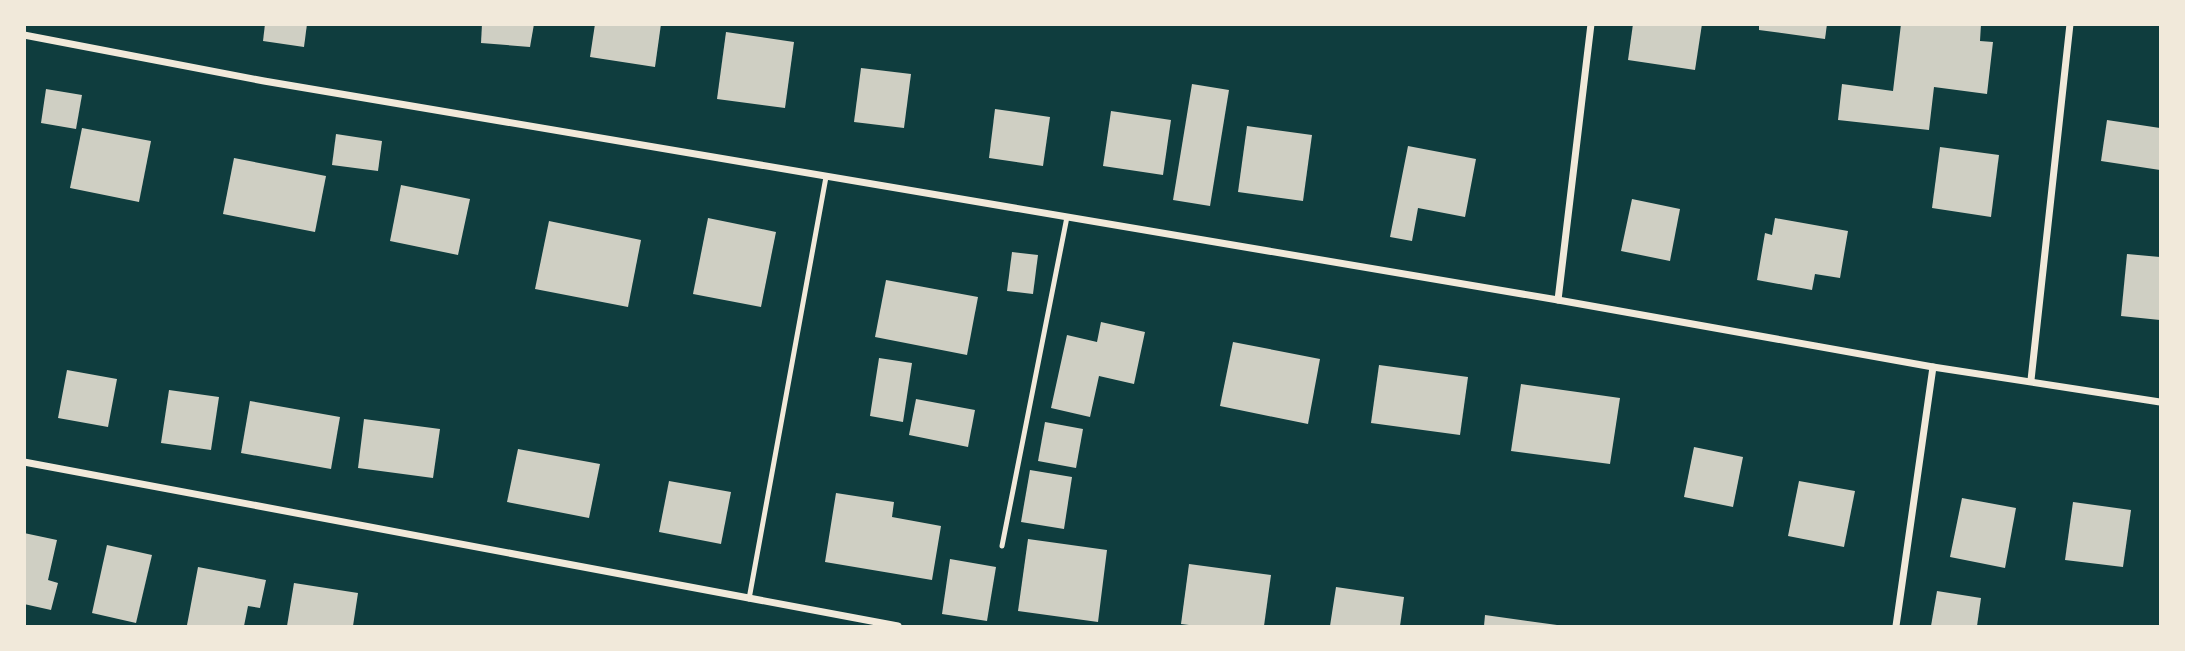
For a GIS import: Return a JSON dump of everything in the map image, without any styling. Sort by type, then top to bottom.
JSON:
[{"type":"street","points":[[1558,300],[1591,24]]},
{"type":"street","points":[[2031,380],[2070,24]]},
{"type":"street","points":[[24,35],[264,81],[1558,300],[1933,367],[2161,402]]},
{"type":"street","points":[[1896,626],[1933,367]]},
{"type":"street","points":[[24,462],[898,626]]},
{"type":"lane","points":[[749,599],[826,177]]},
{"type":"lane","points":[[1002,546],[1067,217]]},
{"type":"building","points":[[265,24],[307,24],[304,47],[263,41]]},
{"type":"building","points":[[482,24],[534,24],[530,47],[481,43]]},
{"type":"building","points":[[595,24],[661,24],[655,67],[590,57]]},
{"type":"building","points":[[1633,24],[1702,24],[1695,70],[1628,60]]},
{"type":"building","points":[[1759,24],[1827,24],[1825,39],[1759,30]]},
{"type":"building","points":[[1901,24],[1981,24],[1980,41],[1993,42],[1987,94],[1934,87],[1929,130],[1838,120],[1842,84],[1893,91]]},
{"type":"building","points":[[726,32],[794,42],[785,108],[717,99]]},
{"type":"building","points":[[861,68],[911,74],[904,128],[854,122]]},
{"type":"building","points":[[1192,84],[1229,90],[1210,206],[1173,200]]},
{"type":"building","points":[[46,89],[82,95],[76,129],[41,123]]},
{"type":"building","points":[[995,109],[1050,117],[1043,166],[989,158]]},
{"type":"building","points":[[1111,111],[1171,120],[1163,175],[1103,166]]},
{"type":"building","points":[[2107,120],[2160,128],[2160,170],[2101,161]]},
{"type":"building","points":[[1247,126],[1312,135],[1303,201],[1238,192]]},
{"type":"building","points":[[82,128],[151,141],[139,202],[70,188]]},
{"type":"building","points":[[336,134],[382,141],[378,171],[332,165]]},
{"type":"building","points":[[1408,146],[1476,159],[1465,217],[1418,208],[1412,241],[1390,237]]},
{"type":"building","points":[[1940,147],[1999,155],[1991,217],[1932,208]]},
{"type":"building","points":[[234,158],[326,176],[315,232],[223,214]]},
{"type":"building","points":[[401,185],[470,199],[458,255],[390,241]]},
{"type":"building","points":[[1632,199],[1680,209],[1670,261],[1621,251]]},
{"type":"building","points":[[708,218],[776,232],[761,307],[693,294]]},
{"type":"building","points":[[1775,218],[1848,231],[1840,278],[1815,274],[1812,290],[1757,280],[1765,233],[1772,235]]},
{"type":"building","points":[[549,221],[641,240],[628,307],[535,289]]},
{"type":"building","points":[[1012,252],[1038,255],[1033,294],[1007,291]]},
{"type":"building","points":[[2127,254],[2160,257],[2160,320],[2121,316]]},
{"type":"building","points":[[886,280],[978,297],[967,355],[875,337]]},
{"type":"building","points":[[1101,322],[1145,332],[1134,384],[1099,376],[1090,417],[1051,408],[1067,335],[1097,342]]},
{"type":"building","points":[[1233,342],[1320,359],[1308,424],[1220,406]]},
{"type":"building","points":[[879,358],[912,363],[903,422],[870,416]]},
{"type":"building","points":[[1379,365],[1468,377],[1460,435],[1371,423]]},
{"type":"building","points":[[67,370],[117,379],[108,427],[58,418]]},
{"type":"building","points":[[1521,384],[1620,398],[1610,464],[1511,451]]},
{"type":"building","points":[[169,390],[219,397],[211,450],[161,443]]},
{"type":"building","points":[[916,399],[975,410],[968,447],[909,435]]},
{"type":"building","points":[[250,401],[340,417],[331,469],[241,453]]},
{"type":"building","points":[[364,419],[440,429],[433,478],[358,468]]},
{"type":"building","points":[[1045,422],[1083,429],[1076,468],[1038,461]]},
{"type":"building","points":[[1694,447],[1743,457],[1733,507],[1684,497]]},
{"type":"building","points":[[518,449],[600,464],[589,518],[507,502]]},
{"type":"building","points":[[1030,470],[1072,477],[1064,529],[1021,522]]},
{"type":"building","points":[[669,481],[731,492],[721,544],[659,532]]},
{"type":"building","points":[[1799,481],[1855,491],[1844,547],[1788,536]]},
{"type":"building","points":[[836,493],[894,502],[892,517],[941,526],[932,580],[825,562]]},
{"type":"building","points":[[1962,498],[2016,508],[2005,568],[1950,557]]},
{"type":"building","points":[[2073,502],[2131,510],[2123,567],[2065,560]]},
{"type":"building","points":[[24,533],[57,540],[48,580],[58,583],[51,610],[24,604]]},
{"type":"building","points":[[1028,539],[1107,550],[1098,622],[1018,611]]},
{"type":"building","points":[[107,545],[152,555],[136,623],[92,613]]},
{"type":"building","points":[[950,559],[996,567],[987,621],[942,614]]},
{"type":"building","points":[[1189,564],[1271,575],[1264,626],[1181,624]]},
{"type":"building","points":[[198,567],[266,580],[260,608],[248,606],[244,626],[187,625]]},
{"type":"building","points":[[294,583],[358,593],[353,626],[287,626]]},
{"type":"building","points":[[1336,587],[1404,597],[1400,626],[1330,626]]},
{"type":"building","points":[[1937,591],[1981,598],[1977,626],[1931,626]]},
{"type":"building","points":[[1485,615],[1557,625],[1557,626],[1484,626]]}]
